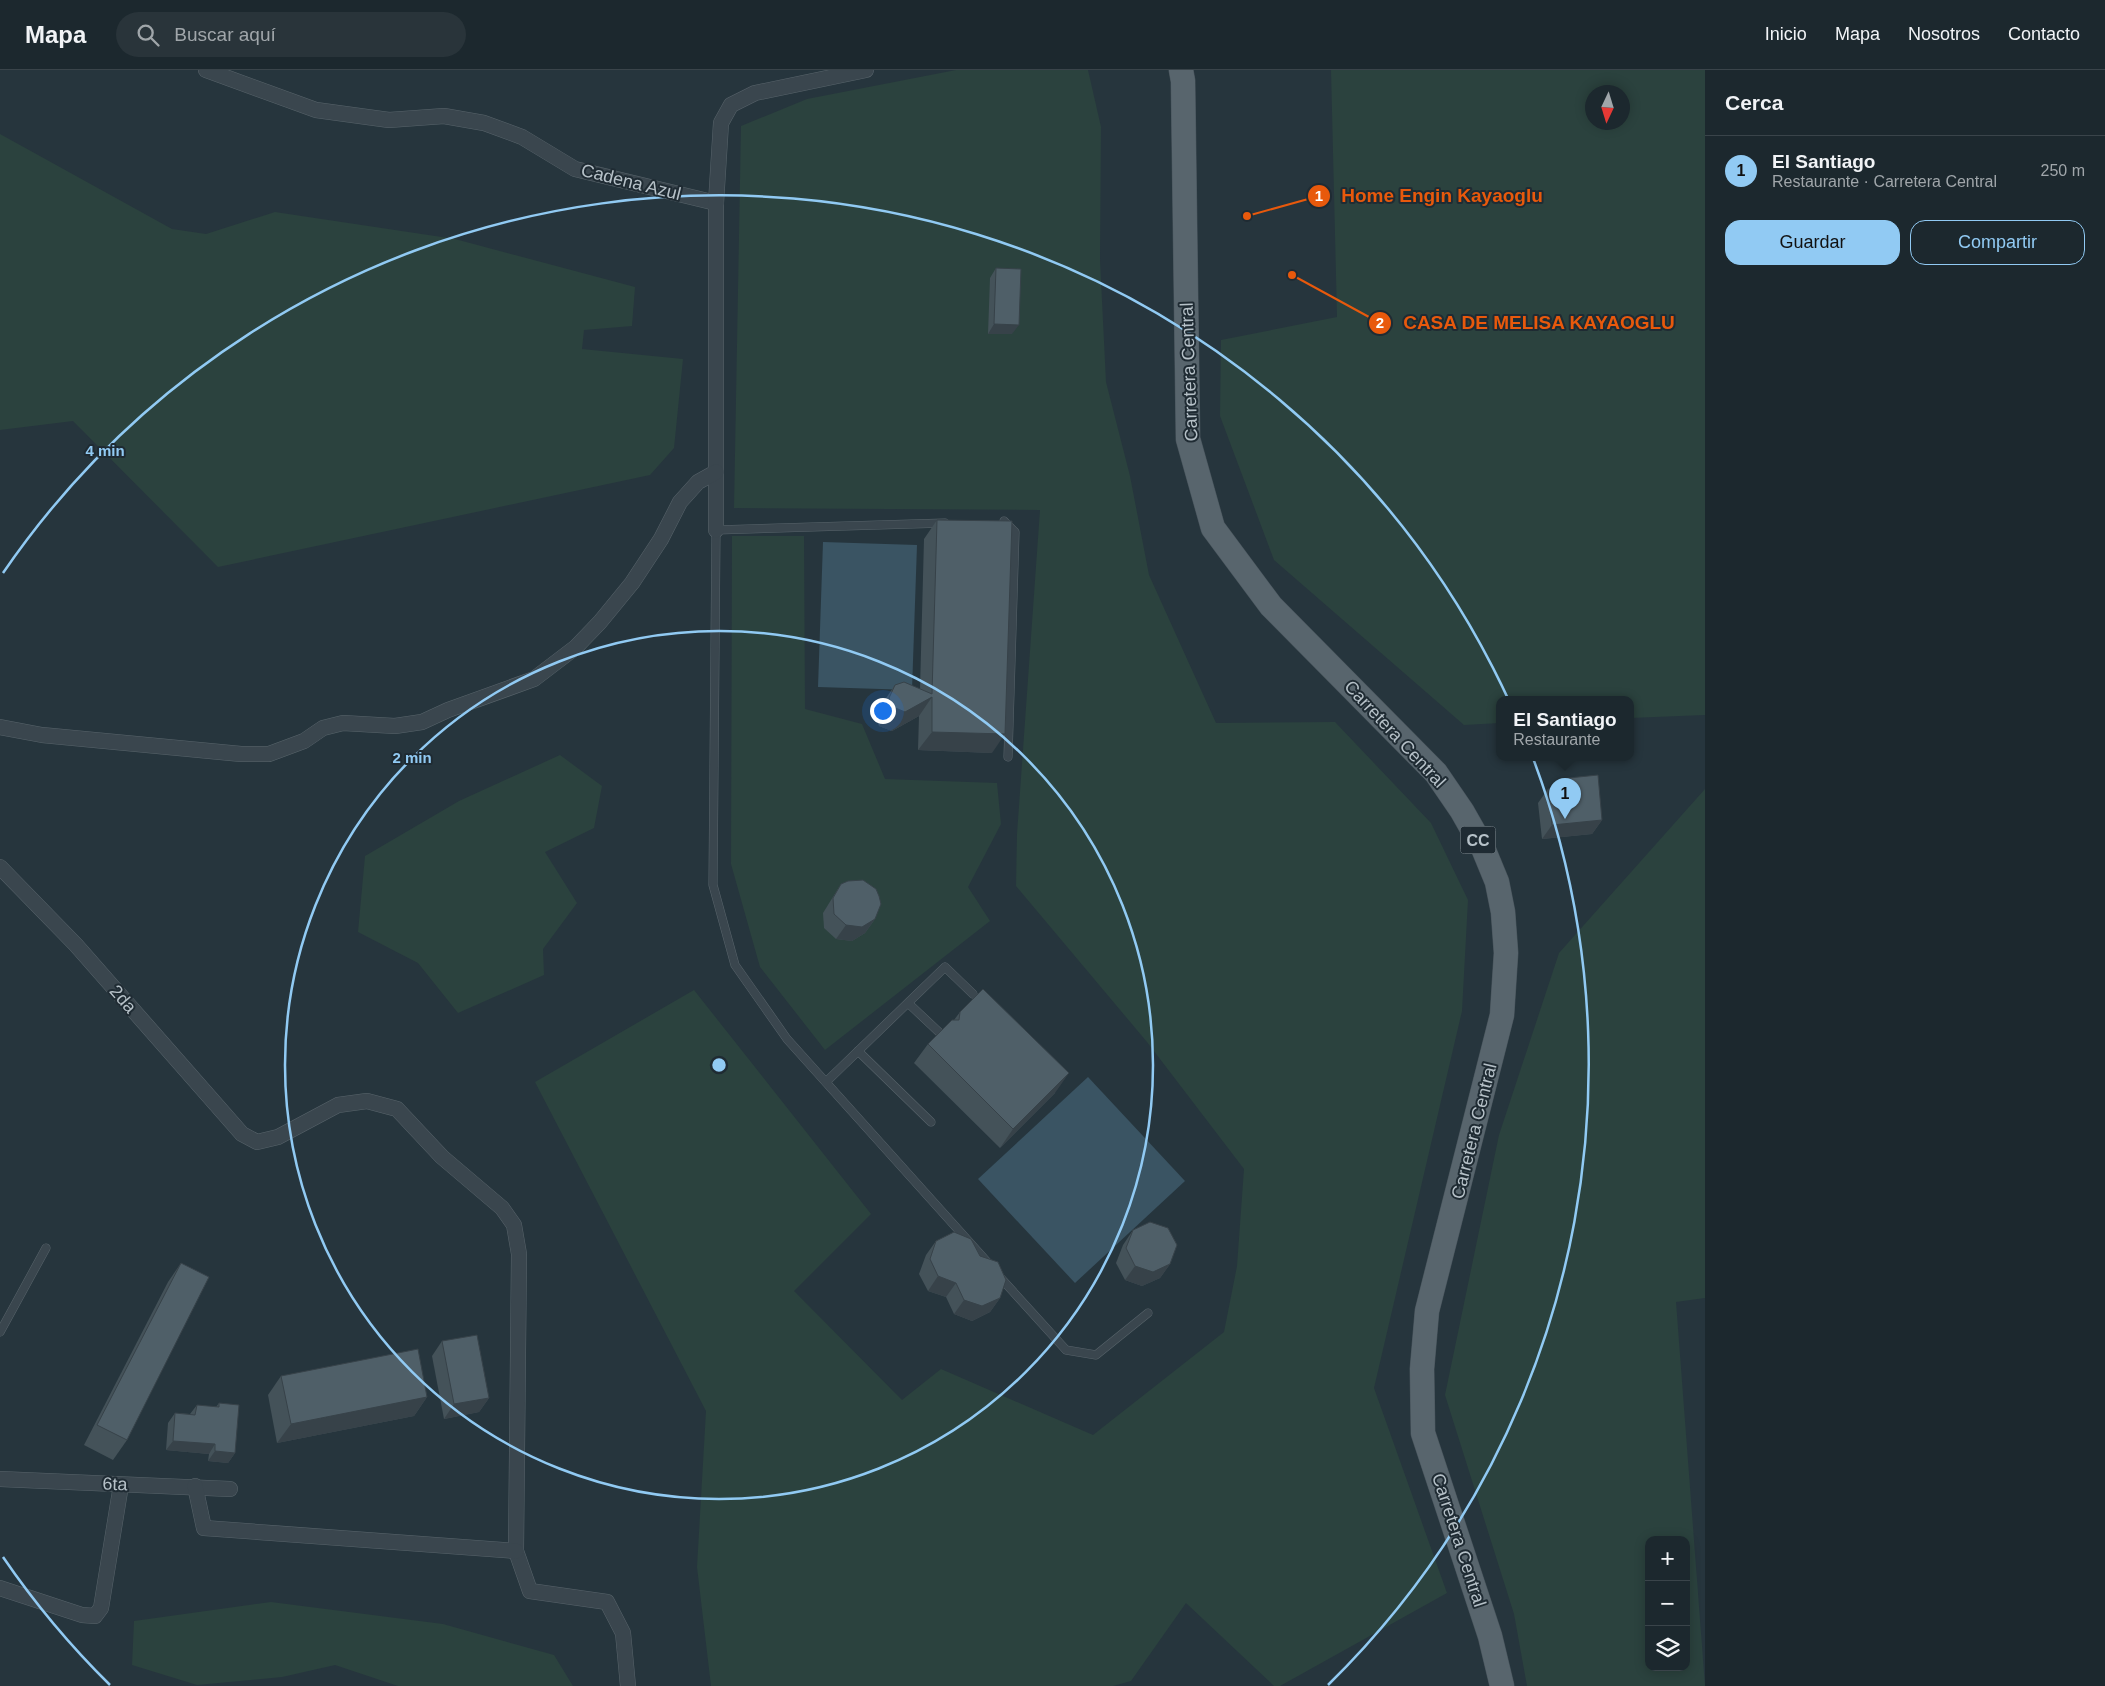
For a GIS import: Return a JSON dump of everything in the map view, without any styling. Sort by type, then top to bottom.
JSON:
[{"type":"main road","name":"Carretera Central","points":[[1181,70],[1183,81],[1188,439],[1213,528],[1272,606],[1436,772],[1462,811],[1482,848],[1498,889],[1506,953],[1502,1015],[1427,1312],[1422,1369],[1423,1433],[1490,1636],[1502,1686]]},
{"type":"street","name":"Cadena Azul","points":[[206,70],[316,110],[390,120],[444,116],[484,122],[522,137],[575,169],[716,203]]},
{"type":"street","points":[[716,530],[716,203],[721,124],[731,105],[755,93],[866,70]]},
{"type":"street","points":[[0,727],[42,735],[269,754],[304,741],[322,728],[343,723],[395,726],[422,722],[448,710],[534,679],[576,647],[632,583],[661,539],[680,502],[698,482],[716,472]]},
{"type":"street","name":"2da","points":[[0,868],[76,945],[242,1134],[257,1142],[278,1137],[338,1104],[367,1101],[397,1109],[442,1157],[502,1208],[514,1225],[519,1254],[516,1551]]},
{"type":"street","name":"6ta","points":[[0,1479],[121,1485],[196,1486],[230,1489]]},
{"type":"street","points":[[0,1588],[82,1615],[95,1616],[101,1608],[121,1485]]},
{"type":"street","points":[[196,1486],[204,1528],[516,1551],[530,1590],[607,1602],[623,1633],[628,1686]]},
{"type":"lane","points":[[996,521],[1006,521],[1015,532],[1008,756]]},
{"type":"lane","points":[[958,522],[716,530],[713,885],[735,965],[787,1039],[1066,1350],[1096,1355],[1148,1313]]},
{"type":"lane","points":[[826,1082],[944,967],[972,994]]},
{"type":"lane","points":[[908,1003],[942,1035]]},
{"type":"lane","points":[[858,1052],[931,1122]]},
{"type":"lane","points":[[0,1332],[46,1248]]},
{"type":"green space","points":[[956,70],[1088,70],[1101,127],[1100,260],[1106,382],[1130,476],[1149,575],[1216,723],[1335,722],[1431,823],[1468,900],[1462,1011],[1374,1388],[1447,1593],[1280,1686],[1274,1686],[1186,1603],[1131,1681],[1113,1686],[711,1686],[697,1567],[706,1411],[535,1082],[694,990],[871,1214],[794,1291],[902,1400],[941,1369],[1093,1435],[1224,1332],[1237,1266],[1244,1169],[1147,1042],[1016,886],[1017,834],[1040,510],[734,508],[741,126],[807,99]]},
{"type":"green space","points":[[1331,70],[1705,70],[1705,715],[1634,718],[1634,696],[1496,696],[1496,723],[1464,725],[1274,560],[1220,416],[1221,340],[1337,317]]},
{"type":"green space","points":[[0,134],[172,229],[206,234],[275,212],[455,239],[635,287],[632,326],[584,330],[582,349],[683,359],[674,448],[650,475],[218,567],[73,421],[0,430]]},
{"type":"green space","points":[[732,536],[804,536],[805,709],[862,724],[885,779],[997,783],[1001,824],[968,887],[990,921],[825,1050],[760,967],[731,864]]},
{"type":"green space","points":[[560,755],[602,786],[594,828],[545,852],[577,903],[543,949],[544,975],[458,1013],[418,963],[358,932],[365,856],[459,801]]},
{"type":"green space","points":[[1705,789],[1705,1298],[1676,1302],[1705,1686],[1527,1686],[1514,1614],[1445,1395],[1499,1135],[1559,953]]},
{"type":"green space","points":[[271,1602],[443,1624],[554,1655],[573,1686],[398,1686],[335,1665],[282,1677],[197,1685],[132,1665],[134,1621]]},
{"type":"water","points":[[823,542],[917,545],[912,690],[818,687]]},
{"type":"water","points":[[1088,1077],[1185,1181],[1075,1283],[978,1179]]},
{"type":"building","points":[[996,268],[1021,269],[1019,325],[994,324]]},
{"type":"building","points":[[937,520],[1012,521],[1005,734],[932,732],[932,697],[905,712],[893,707],[889,698],[895,685],[904,682],[932,694]]},
{"type":"building","points":[[1598,775],[1602,820],[1552,825],[1548,789],[1560,787],[1559,779]]},
{"type":"building","points":[[863,880],[876,889],[881,904],[875,919],[862,927],[846,925],[834,914],[833,898],[841,884],[848,881]]},
{"type":"building","points":[[983,989],[1069,1073],[1013,1129],[928,1044],[952,1020],[959,1020],[960,1012]]},
{"type":"building","points":[[1150,1222],[1168,1228],[1177,1245],[1170,1264],[1153,1272],[1135,1266],[1126,1248],[1133,1230]]},
{"type":"building","points":[[954,1232],[971,1239],[980,1256],[998,1262],[1006,1280],[1000,1298],[982,1306],[964,1300],[956,1283],[938,1276],[930,1259],[936,1241]]},
{"type":"building","points":[[181,1263],[209,1277],[127,1440],[97,1425]]},
{"type":"building","points":[[477,1335],[489,1398],[454,1404],[442,1341]]},
{"type":"building","points":[[418,1349],[427,1397],[291,1424],[281,1376]]},
{"type":"building","points":[[219,1403],[239,1405],[235,1453],[215,1451],[215,1444],[173,1441],[175,1413],[195,1415],[197,1405],[219,1407]]},
{"type":"place","name":"Home Engin Kayaoglu","points":[[1247,216]]},
{"type":"place","name":"CASA DE MELISA KAYAOGLU","points":[[1292,275]]},
{"type":"place","name":"El Santiago","points":[[1565,819]]}]
